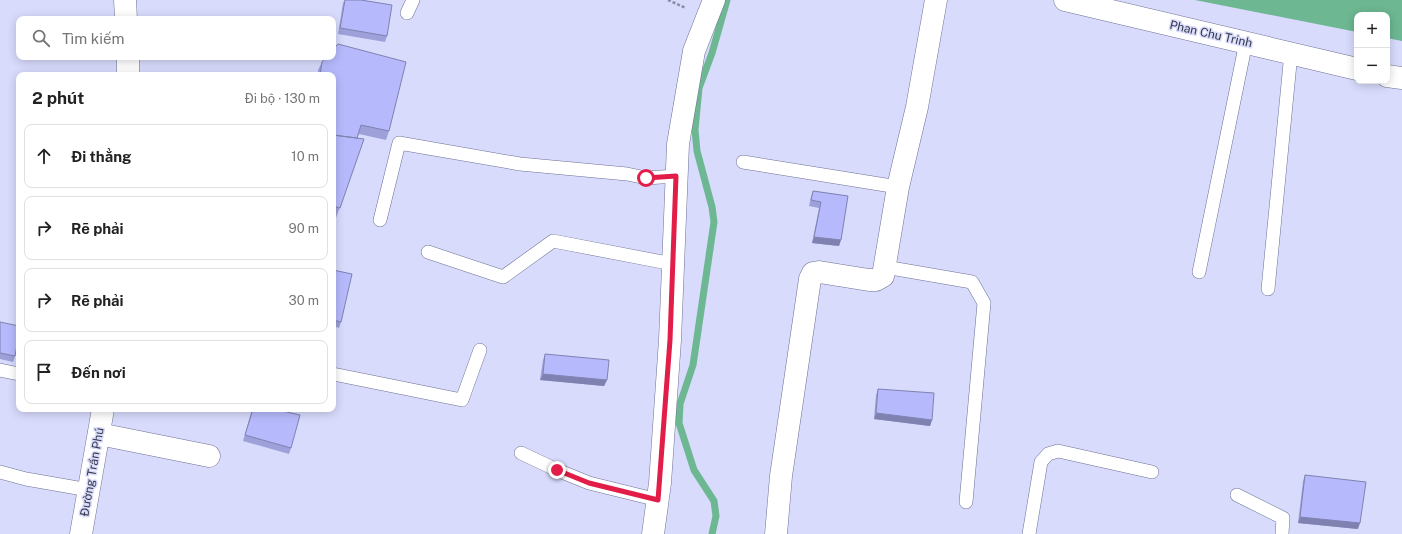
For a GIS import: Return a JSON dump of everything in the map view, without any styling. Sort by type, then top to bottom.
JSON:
[{"type":"street","points":[[125,0],[126,16]]},
{"type":"street","points":[[653,534],[658,500],[670,340],[678,144],[694,51],[714,0]]},
{"type":"street","points":[[776,534],[781,476],[810,279],[813,273],[819,272],[869,280],[876,280],[883,276],[898,187],[917,107],[936,0]]},
{"type":"street","name":"Phan Chu Trinh","points":[[1065,0],[1354,68]]},
{"type":"street","points":[[128,60],[128,72]]},
{"type":"street","points":[[1390,76],[1402,78]]},
{"type":"street","name":"Đường Trần Phú","points":[[81,534],[103,412]]},
{"type":"street","points":[[99,434],[209,456]]},
{"type":"lane","points":[[406,13],[413,0]]},
{"type":"lane","points":[[1199,272],[1246,42]]},
{"type":"lane","points":[[1268,289],[1291,53]]},
{"type":"lane","points":[[380,220],[399,143],[520,164],[627,174],[646,178],[676,176]]},
{"type":"lane","points":[[743,162],[898,187]]},
{"type":"lane","points":[[428,252],[503,277],[552,241],[673,264]]},
{"type":"lane","points":[[885,267],[972,282],[984,303],[966,502]]},
{"type":"lane","points":[[336,375],[462,400],[480,350]]},
{"type":"lane","points":[[0,370],[16,373]]},
{"type":"lane","points":[[1029,534],[1041,462],[1048,454],[1058,451],[1152,472]]},
{"type":"lane","points":[[521,453],[589,483],[658,500]]},
{"type":"lane","points":[[0,472],[26,479],[89,490]]},
{"type":"lane","points":[[1237,495],[1283,518],[1282,534]]},
{"type":"shaded area","points":[[1195,0],[1402,0],[1402,41],[1390,39],[1390,12],[1354,12],[1354,31]]},
{"type":"building","points":[[345,0],[361,0],[392,5],[387,36],[340,28]]},
{"type":"building","points":[[338,44],[406,62],[389,131],[361,125],[357,138],[336,135],[336,72],[320,72],[324,60],[336,60],[336,46]]},
{"type":"building","points":[[336,135],[364,139],[340,208],[336,207]]},
{"type":"building","points":[[813,191],[848,196],[841,240],[814,237],[821,202],[811,200]]},
{"type":"building","points":[[336,271],[352,274],[341,322],[336,321]]},
{"type":"building","points":[[0,322],[16,325],[15,356],[0,353]]},
{"type":"building","points":[[545,354],[609,360],[607,380],[543,374]]},
{"type":"building","points":[[878,389],[934,393],[932,420],[876,413]]},
{"type":"building","points":[[252,412],[287,412],[300,415],[291,448],[245,435]]},
{"type":"building","points":[[1305,475],[1366,482],[1360,523],[1300,517]]},
{"type":"waterway","points":[[712,534],[716,516],[714,501],[694,470],[679,423],[680,404],[693,365],[714,222],[712,207],[697,151],[695,130],[699,88],[712,53],[727,0]]},
{"type":"route","points":[[557,470],[589,483],[658,500],[670,340],[676,176],[646,178]]}]
